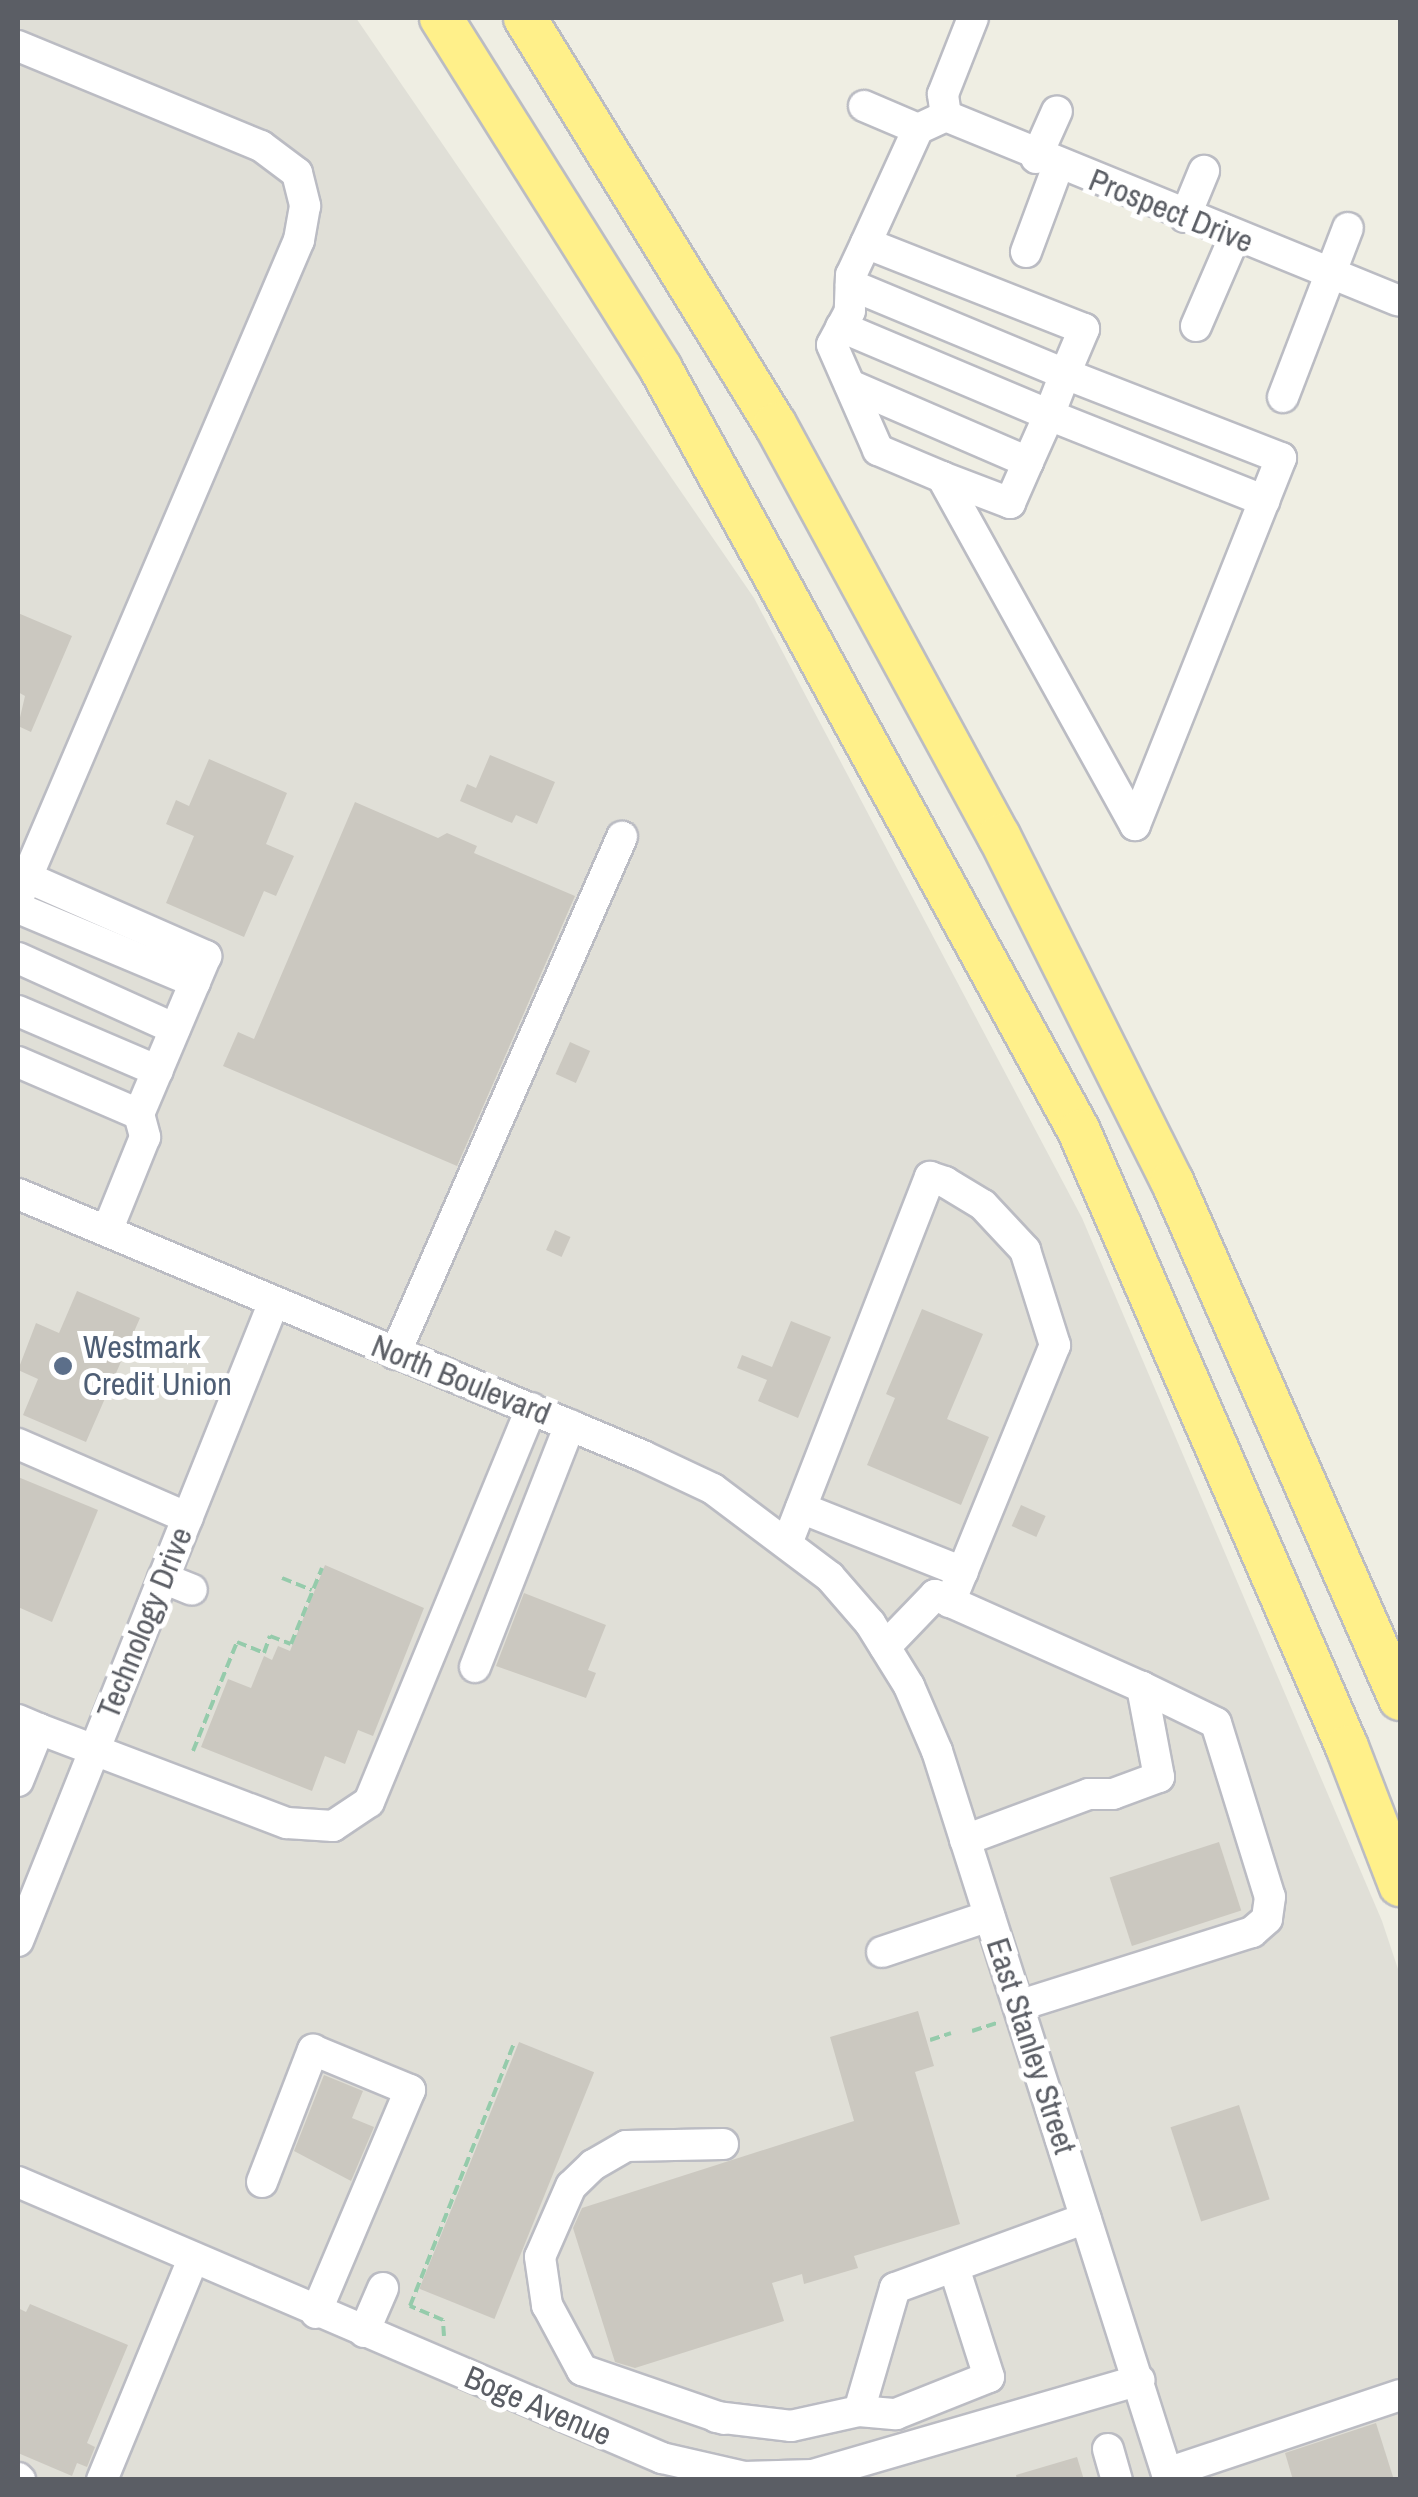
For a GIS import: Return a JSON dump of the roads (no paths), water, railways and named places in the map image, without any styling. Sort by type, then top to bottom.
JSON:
[{"type":"highway","points":[[441,18],[662,370],[1079,1130],[1347,1747],[1400,1885]]},
{"type":"highway","points":[[525,18],[775,424],[999,836],[1172,1181],[1400,1699]]},
{"type":"street","points":[[866,243],[1084,329],[1010,503],[878,450],[832,346],[866,243],[932,123],[973,18]]},
{"type":"street","points":[[18,46],[260,146],[298,174],[305,206],[299,240],[22,888],[200,969]]},
{"type":"street","name":"Prospect Drive","points":[[864,106],[932,123],[1048,162],[1398,300]]},
{"type":"street","points":[[1026,252],[1057,112]]},
{"type":"street","points":[[1185,216],[1204,172]]},
{"type":"street","points":[[1284,397],[1348,228]]},
{"type":"street","points":[[1196,326],[1235,236]]},
{"type":"street","points":[[850,285],[1282,458],[1136,824],[942,477]]},
{"type":"street","points":[[841,327],[1264,500]]},
{"type":"street","points":[[850,385],[1028,462]]},
{"type":"street","points":[[395,1354],[622,837]]},
{"type":"street","points":[[18,908],[200,969]]},
{"type":"street","points":[[18,958],[175,1029]]},
{"type":"street","points":[[106,1231],[145,1137],[139,1114],[200,969]]},
{"type":"street","points":[[18,1010],[158,1071]]},
{"type":"street","points":[[18,1062],[139,1114]]},
{"type":"street","points":[[788,1541],[930,1177],[945,1182],[983,1205],[1025,1250],[1055,1345],[950,1602]]},
{"type":"street","name":"North Boulevard","points":[[18,1194],[273,1304],[531,1408],[713,1489],[788,1541],[877,1635]]},
{"type":"street","name":"Technology Drive","points":[[18,1941],[273,1304]]},
{"type":"street","points":[[18,1781],[28,1724],[287,1823],[332,1826],[369,1802],[531,1408]]},
{"type":"street","points":[[475,1667],[570,1425]]},
{"type":"street","points":[[18,1444],[188,1518]]},
{"type":"street","points":[[801,1508],[963,1572]]},
{"type":"street","points":[[163,1578],[192,1590]]},
{"type":"street","points":[[877,1635],[935,1595],[1216,1723],[1270,1897],[1267,1919],[1252,1932],[1008,2014]]},
{"type":"street","name":"East Stanley Street","points":[[877,1635],[937,1751],[989,1916],[1008,2014],[1086,2218],[1168,2476]]},
{"type":"street","points":[[965,1840],[1089,1794],[1113,1794],[1159,1776],[1142,1686]]},
{"type":"street","points":[[882,1952],[989,1916]]},
{"type":"street","points":[[262,2182],[313,2050],[410,2090],[316,2312]]},
{"type":"street","points":[[723,2144],[626,2146],[572,2186],[549,2229],[540,2258],[547,2305],[565,2348],[582,2370],[628,2390],[720,2418],[791,2426],[860,2412],[896,2414],[988,2377],[954,2266]]},
{"type":"street","name":"Boge Avenue","points":[[18,2182],[662,2458],[744,2477],[812,2475],[1139,2380]]},
{"type":"street","points":[[860,2412],[896,2288],[1086,2218]]},
{"type":"street","points":[[102,2480],[193,2259]]},
{"type":"street","points":[[364,2332],[383,2288]]},
{"type":"street","points":[[609,2436],[628,2390]]},
{"type":"street","points":[[1168,2476],[1400,2395]]},
{"type":"street","points":[[1108,2449],[1117,2480]]},
{"type":"place","name":"Westmark Credit Union","points":[[63,1366]]}]
